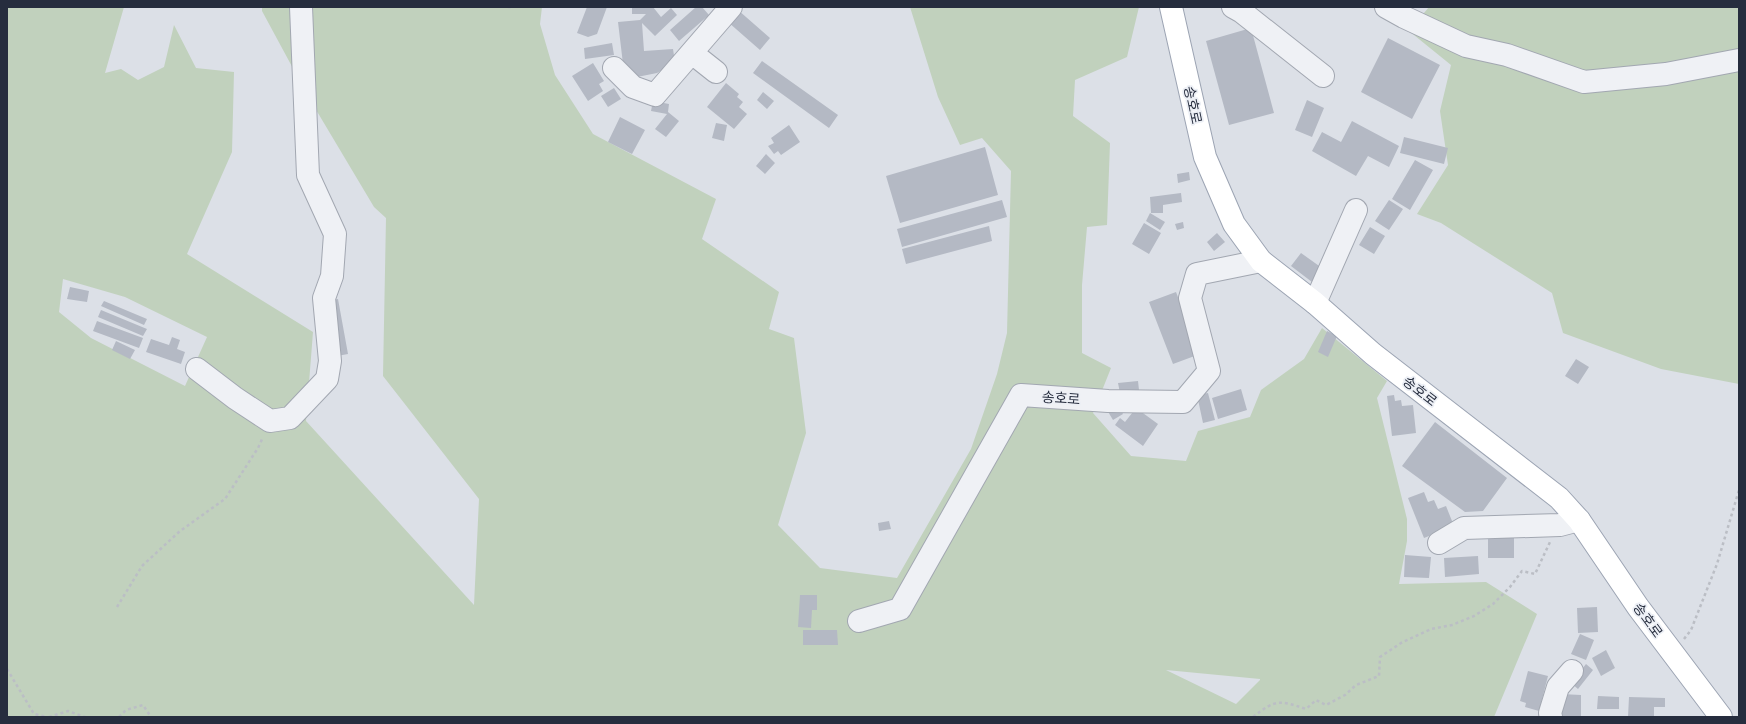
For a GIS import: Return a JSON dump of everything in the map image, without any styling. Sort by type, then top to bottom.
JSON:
[{"type":"main road","name":"송호로","points":[[1170,7],[1205,157],[1234,224],[1261,261],[1315,303],[1373,354],[1559,498],[1570,522],[1638,607],[1721,717]]},
{"type":"street","points":[[197,369],[270,422],[290,418],[327,379],[330,361],[324,298],[332,276],[335,234],[308,175],[301,7]]},
{"type":"street","points":[[614,68],[633,87],[654,95],[731,7]]},
{"type":"street","points":[[1233,7],[1242,12],[1323,76]]},
{"type":"street","points":[[1386,7],[1466,46],[1507,55],[1584,82],[1666,74],[1739,60]]},
{"type":"street","points":[[692,53],[716,72]]},
{"type":"street","points":[[1315,303],[1356,210]]},
{"type":"street","name":"송호로","points":[[859,621],[900,609],[1022,395],[1108,401],[1183,402],[1209,371],[1190,298],[1197,274],[1261,261]]},
{"type":"street","points":[[1440,543],[1464,528],[1570,522]]},
{"type":"street","points":[[1551,717],[1550,713],[1558,687],[1572,671]]},
{"type":"path","points":[[508,7],[513,7]]},
{"type":"path","points":[[116,607],[142,566],[180,531],[225,500],[258,448],[270,422]]},
{"type":"path","points":[[1672,654],[1691,630],[1717,564],[1739,490]]},
{"type":"path","points":[[1253,717],[1264,708],[1282,701],[1306,709],[1316,700],[1326,705],[1345,695],[1356,685],[1379,676],[1380,657],[1401,643],[1431,629],[1452,625],[1474,616],[1493,604],[1510,587],[1522,571],[1535,574],[1570,522]]},
{"type":"path","points":[[7,669],[34,714],[48,717],[68,711],[85,717]]},
{"type":"path","points":[[120,717],[126,710],[143,705],[151,717]]},
{"type":"green space","points":[[7,7],[124,7],[105,73],[121,69],[138,80],[164,67],[174,25],[196,68],[234,72],[232,152],[187,254],[313,332],[306,421],[474,605],[479,499],[383,376],[386,218],[374,207],[309,98],[262,11],[262,7],[542,7],[540,24],[555,75],[593,134],[716,199],[702,239],[779,292],[769,329],[794,338],[806,433],[778,525],[820,568],[897,578],[971,449],[997,374],[1007,333],[1011,171],[982,138],[960,145],[938,97],[910,7],[1139,7],[1127,57],[1075,80],[1073,116],[1110,143],[1107,225],[1087,227],[1082,285],[1082,353],[1111,368],[1093,413],[1131,456],[1186,461],[1198,431],[1250,417],[1261,390],[1304,359],[1322,328],[1387,381],[1377,398],[1407,519],[1407,541],[1399,584],[1486,582],[1537,614],[1494,717],[7,717]],"holes":[[[63,279],[125,297],[207,337],[185,386],[91,338],[59,312]],[[1166,670],[1260,679],[1260,680],[1236,704]]]},
{"type":"green space","points":[[1429,7],[1739,7],[1739,384],[1661,369],[1563,333],[1552,293],[1441,223],[1417,214],[1448,165],[1440,111],[1451,65],[1409,31]]},
{"type":"building","points":[[587,7],[607,7],[597,34],[588,37],[577,33]]},
{"type":"building","points":[[632,7],[653,7],[661,17],[671,8],[677,15],[655,36],[642,23],[644,51],[673,49],[675,62],[657,73],[637,77],[623,64],[618,22],[640,20],[646,14],[632,14]]},
{"type":"building","points":[[696,7],[702,7],[709,15],[679,41],[670,30]]},
{"type":"building","points":[[738,10],[770,38],[760,50],[728,22]]},
{"type":"building","points":[[1251,28],[1274,113],[1229,125],[1206,41]]},
{"type":"building","points":[[1388,38],[1440,65],[1412,119],[1361,92]]},
{"type":"building","points":[[612,43],[614,55],[585,59],[584,48]]},
{"type":"building","points":[[762,61],[838,115],[829,128],[753,73]]},
{"type":"building","points":[[593,63],[604,81],[599,84],[603,91],[588,101],[572,76]]},
{"type":"building","points":[[726,83],[739,94],[737,97],[743,102],[739,107],[747,114],[734,129],[707,107]]},
{"type":"building","points":[[614,88],[621,99],[608,107],[601,96]]},
{"type":"building","points":[[763,92],[774,101],[767,109],[757,100]]},
{"type":"building","points":[[1307,100],[1324,108],[1312,137],[1295,130]]},
{"type":"building","points":[[653,101],[669,104],[668,112],[679,121],[666,137],[655,129],[667,114],[651,111]]},
{"type":"building","points":[[620,117],[645,130],[632,154],[608,142]]},
{"type":"building","points":[[1352,121],[1399,146],[1389,167],[1368,156],[1356,176],[1312,151],[1322,132],[1341,142]]},
{"type":"building","points":[[716,123],[727,125],[724,141],[712,138]]},
{"type":"building","points":[[789,125],[800,142],[781,155],[778,151],[774,154],[768,146],[774,143],[771,138]]},
{"type":"building","points":[[1404,137],[1448,148],[1444,164],[1400,153]]},
{"type":"building","points":[[985,147],[998,195],[900,223],[886,176]]},
{"type":"building","points":[[766,154],[775,163],[765,174],[756,166]]},
{"type":"building","points":[[1415,160],[1433,170],[1410,210],[1392,199]]},
{"type":"building","points":[[1189,172],[1190,180],[1178,183],[1177,174]]},
{"type":"building","points":[[1181,193],[1182,202],[1163,205],[1163,213],[1151,213],[1150,197]]},
{"type":"building","points":[[1002,200],[1007,217],[902,247],[897,229]]},
{"type":"building","points":[[1389,200],[1403,209],[1389,230],[1375,221]]},
{"type":"building","points":[[1150,213],[1165,222],[1160,230],[1146,221]]},
{"type":"building","points":[[1183,222],[1184,228],[1177,230],[1175,224]]},
{"type":"building","points":[[1144,223],[1161,233],[1149,254],[1132,244]]},
{"type":"building","points":[[989,226],[992,241],[906,264],[902,249]]},
{"type":"building","points":[[1370,227],[1385,236],[1374,254],[1359,245]]},
{"type":"building","points":[[1217,233],[1225,242],[1214,251],[1207,242]]},
{"type":"building","points":[[1301,253],[1322,268],[1312,282],[1291,266]]},
{"type":"building","points":[[70,287],[89,291],[87,302],[67,299]]},
{"type":"building","points":[[1176,292],[1200,354],[1173,364],[1149,302]]},
{"type":"building","points":[[338,299],[348,354],[337,356],[326,301]]},
{"type":"building","points":[[104,301],[147,319],[144,325],[101,306]]},
{"type":"building","points":[[101,310],[147,329],[143,336],[98,317]]},
{"type":"building","points":[[97,321],[143,338],[139,348],[93,331]]},
{"type":"building","points":[[1327,331],[1337,336],[1328,357],[1318,352]]},
{"type":"building","points":[[172,337],[180,340],[177,349],[185,352],[181,364],[146,352],[151,339],[169,345]]},
{"type":"building","points":[[116,341],[135,350],[130,359],[112,350]]},
{"type":"building","points":[[1576,359],[1589,367],[1578,384],[1565,376]]},
{"type":"building","points":[[1138,381],[1139,390],[1120,393],[1118,383]]},
{"type":"building","points":[[1241,389],[1247,410],[1218,419],[1212,398]]},
{"type":"building","points":[[1208,393],[1215,420],[1203,423],[1197,395]]},
{"type":"building","points":[[1394,395],[1395,401],[1401,400],[1402,406],[1413,405],[1416,433],[1392,436],[1387,396]]},
{"type":"building","points":[[1117,404],[1123,414],[1113,420],[1107,410]]},
{"type":"building","points":[[1136,408],[1158,424],[1143,446],[1115,425],[1120,418],[1125,422]]},
{"type":"building","points":[[1435,422],[1507,478],[1483,511],[1465,512],[1402,466]]},
{"type":"building","points":[[1424,492],[1428,502],[1434,500],[1438,509],[1446,506],[1454,526],[1424,538],[1408,498]]},
{"type":"building","points":[[889,521],[891,529],[879,531],[878,523]]},
{"type":"building","points":[[1488,532],[1514,537],[1514,558],[1488,558]]},
{"type":"building","points":[[1405,555],[1431,557],[1429,578],[1404,577]]},
{"type":"building","points":[[1478,556],[1479,574],[1445,577],[1444,558]]},
{"type":"building","points":[[800,595],[817,595],[817,610],[812,610],[811,628],[798,627]]},
{"type":"building","points":[[1597,607],[1598,632],[1578,633],[1577,608]]},
{"type":"building","points":[[803,630],[837,630],[838,645],[803,645]]},
{"type":"building","points":[[1580,634],[1594,640],[1586,660],[1571,654]]},
{"type":"building","points":[[1606,650],[1615,668],[1601,676],[1592,658]]},
{"type":"building","points":[[1586,664],[1593,670],[1578,689],[1571,683]]},
{"type":"building","points":[[1528,671],[1548,676],[1539,711],[1525,707],[1526,703],[1520,701]]},
{"type":"building","points":[[1561,694],[1581,695],[1581,717],[1561,717]]},
{"type":"building","points":[[1598,696],[1619,697],[1619,709],[1597,709]]},
{"type":"building","points":[[1629,697],[1665,698],[1665,707],[1654,707],[1654,717],[1628,717]]}]
